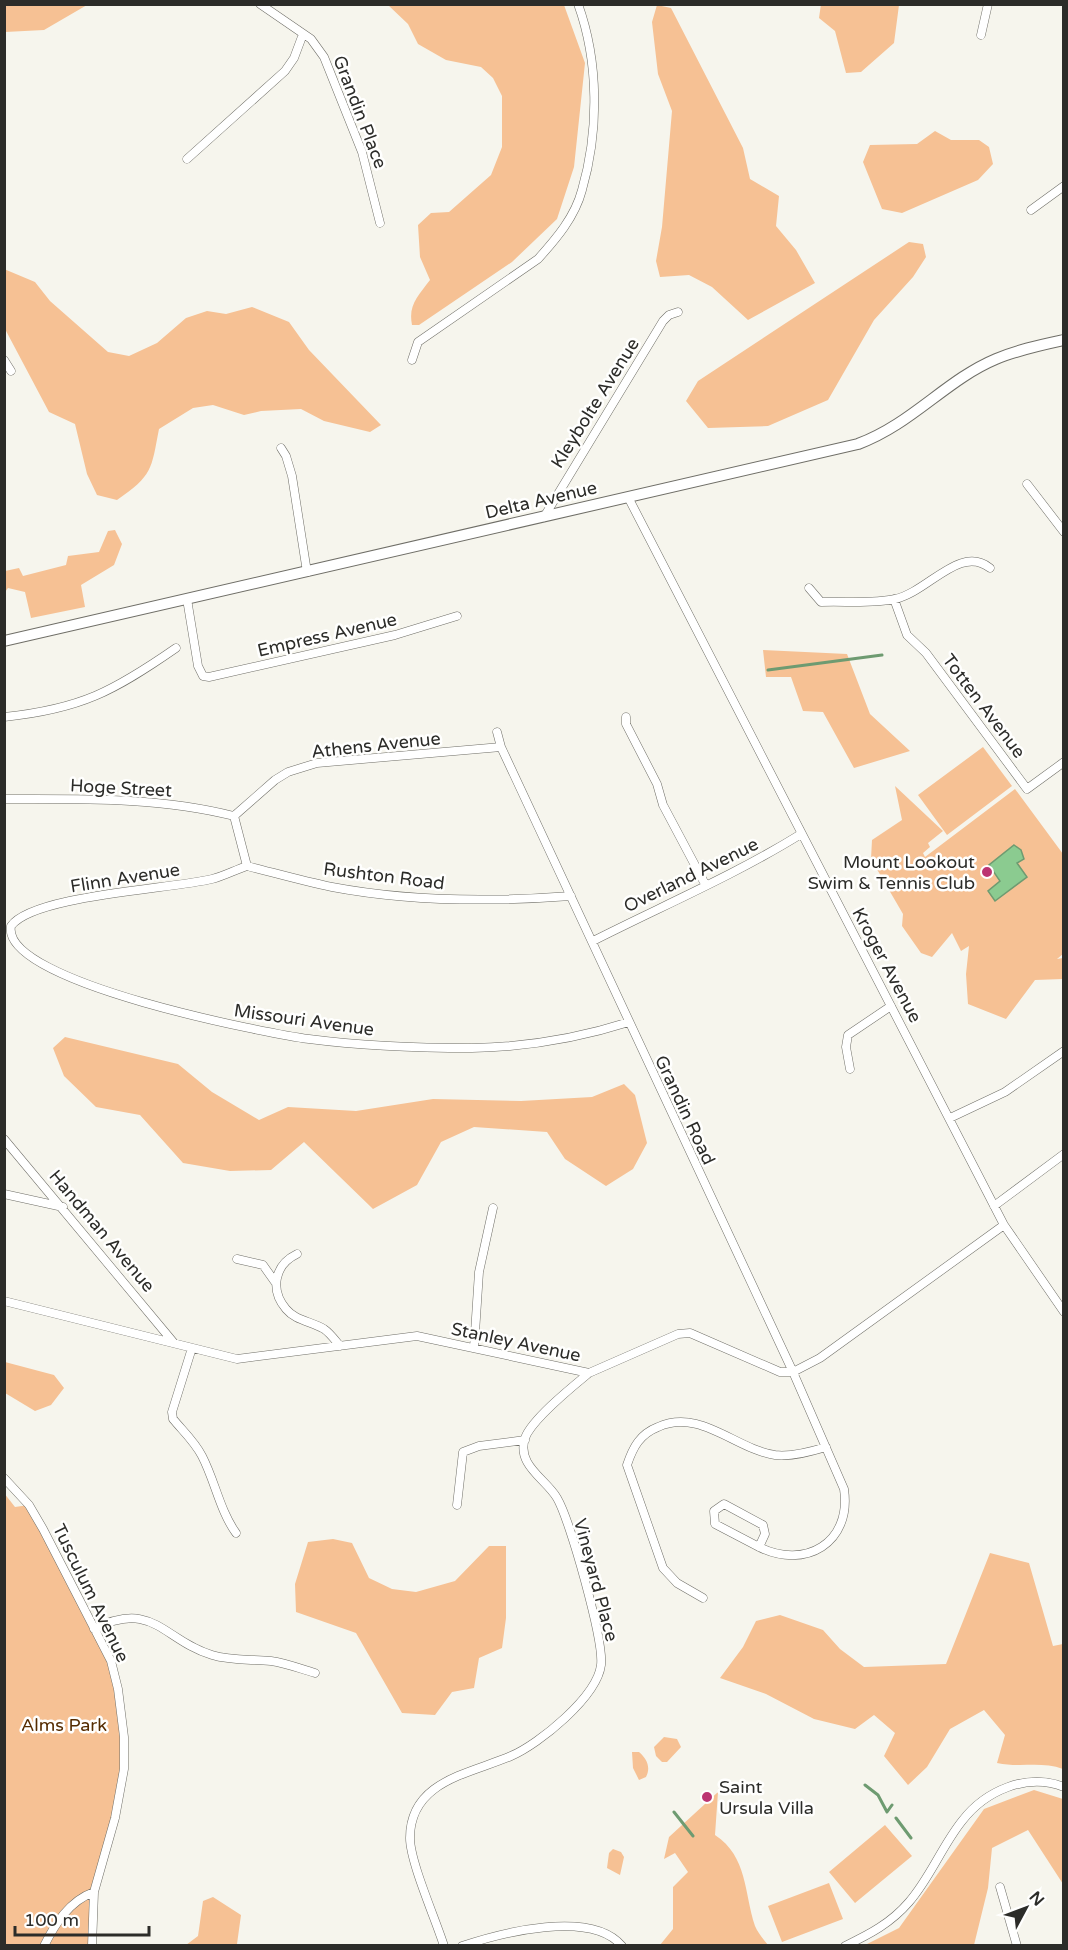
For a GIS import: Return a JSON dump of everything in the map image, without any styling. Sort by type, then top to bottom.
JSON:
[{"type":"main road","name":"Delta Avenue","points":[[4,641],[544,517],[874,438],[902,423],[995,359],[1064,340]]},
{"type":"street","name":"Grandin Place","points":[[260,4],[303,34],[317,46],[324,57],[351,120],[380,223]]},
{"type":"street","points":[[412,360],[418,342],[538,259],[558,236],[574,210],[582,191],[590,147],[594,77],[589,41],[578,4]]},
{"type":"street","points":[[981,35],[988,4]]},
{"type":"street","points":[[187,159],[283,72],[294,58],[303,34]]},
{"type":"street","points":[[1031,210],[1064,186]]},
{"type":"street","name":"Kleybolte Avenue","points":[[544,517],[663,321],[669,315],[678,312]]},
{"type":"street","points":[[4,360],[11,371]]},
{"type":"street","points":[[281,448],[292,476],[307,572]]},
{"type":"street","points":[[1027,484],[1064,532]]},
{"type":"street","name":"Kroger Avenue","points":[[628,497],[1004,1225],[1024,1258],[1064,1312]]},
{"type":"street","points":[[809,588],[821,602],[894,599],[910,594],[966,560],[979,561],[990,568]]},
{"type":"street","name":"Empress Avenue","points":[[187,599],[198,666],[203,676],[215,677],[395,635],[457,616]]},
{"type":"street","name":"Totten Avenue","points":[[894,599],[907,635],[926,653],[1027,789],[1064,762]]},
{"type":"street","points":[[4,717],[76,704],[103,694],[176,648]]},
{"type":"street","points":[[626,717],[626,724],[657,784],[663,805],[705,884]]},
{"type":"street","name":"Grandin Road","points":[[497,732],[501,747],[793,1372],[844,1489],[846,1501],[837,1531],[820,1549],[808,1554],[787,1557],[776,1556],[759,1547]]},
{"type":"street","name":"Athens Avenue","points":[[234,816],[274,780],[288,772],[317,763],[501,747]]},
{"type":"street","name":"Hoge Street","points":[[4,799],[130,802],[175,806],[234,816]]},
{"type":"street","points":[[234,816],[247,866]]},
{"type":"street","name":"Overland Avenue","points":[[593,941],[705,884],[760,860],[801,834]]},
{"type":"street","name":"Rushton Road","points":[[247,866],[332,886],[422,898],[471,901],[570,897]]},
{"type":"street","name":"Flinn Avenue","points":[[11,925],[42,908],[99,896],[213,879],[247,866]]},
{"type":"street","name":"Missouri Avenue","points":[[11,925],[9,937],[17,953],[36,968],[59,980],[147,1005],[260,1032],[359,1044],[475,1047],[549,1041],[629,1022]]},
{"type":"street","points":[[850,1069],[846,1047],[848,1035],[891,1006]]},
{"type":"street","points":[[950,1118],[988,1102],[1064,1051]]},
{"type":"street","name":"Handman Avenue","points":[[4,1139],[175,1344]]},
{"type":"street","points":[[994,1206],[1064,1154]]},
{"type":"street","points":[[4,1194],[63,1207]]},
{"type":"street","points":[[474,1348],[479,1272],[493,1208]]},
{"type":"street","points":[[793,1372],[820,1358],[1004,1225]]},
{"type":"street","points":[[275,1282],[284,1262],[297,1254]]},
{"type":"street","points":[[237,1259],[264,1265],[275,1282],[286,1309],[297,1318],[329,1332],[340,1346]]},
{"type":"street","name":"Stanley Avenue","points":[[4,1300],[237,1359],[417,1336],[588,1373],[678,1334],[690,1333],[780,1372],[793,1372]]},
{"type":"street","points":[[192,1348],[172,1412],[173,1419],[202,1455],[221,1498],[226,1519],[236,1533]]},
{"type":"street","points":[[458,1506],[463,1452],[479,1446],[525,1440],[551,1406],[588,1373]]},
{"type":"street","points":[[703,1598],[677,1583],[663,1568],[627,1465],[635,1444],[651,1430],[678,1421],[698,1424],[775,1455],[808,1453],[826,1447]]},
{"type":"street","name":"Vineyard Place","points":[[444,1946],[410,1848],[414,1812],[425,1796],[438,1785],[476,1768],[512,1756],[553,1728],[583,1699],[601,1665],[598,1638],[572,1536],[557,1498],[530,1468],[523,1453],[525,1440]]},
{"type":"street","name":"Tusculum Avenue","points":[[4,1478],[33,1511],[111,1661],[118,1689],[124,1769],[115,1818],[94,1892],[92,1946]]},
{"type":"street","points":[[728,1505],[761,1523],[765,1531],[759,1547],[717,1526],[712,1518],[716,1509],[728,1505]]},
{"type":"street","points":[[94,1629],[112,1620],[125,1617],[142,1620],[158,1624],[210,1654],[271,1661],[315,1673]]},
{"type":"street","points":[[845,1946],[874,1932],[900,1913],[915,1894],[961,1821],[980,1804],[997,1792],[1021,1783],[1046,1782],[1064,1787]]},
{"type":"street","points":[[1000,1887],[1017,1946]]},
{"type":"street","points":[[44,1946],[57,1919],[86,1895],[94,1892]]},
{"type":"street","points":[[462,1946],[501,1934],[563,1928],[604,1931],[615,1937],[622,1946]]},
{"type":"green space","points":[[821,4],[899,5],[894,43],[861,72],[846,73],[835,31],[819,18]]},
{"type":"green space","points":[[4,5],[87,5],[44,30],[5,32]]},
{"type":"green space","points":[[388,5],[564,5],[585,63],[574,167],[557,219],[512,262],[419,325],[412,325],[411,312],[418,296],[430,280],[420,257],[418,225],[431,213],[449,212],[491,175],[502,147],[502,96],[493,78],[481,67],[446,60],[418,44],[408,24]]},
{"type":"green space","points":[[657,5],[671,8],[743,148],[750,179],[779,196],[776,226],[796,250],[815,283],[748,320],[712,287],[689,275],[660,277],[656,261],[662,227],[672,111],[658,74],[652,22]]},
{"type":"green space","points":[[935,131],[951,140],[979,140],[989,147],[993,164],[978,180],[902,213],[882,209],[863,162],[870,145],[917,144]]},
{"type":"green space","points":[[909,242],[923,244],[926,257],[913,277],[874,320],[828,400],[768,426],[708,428],[686,401],[698,381]]},
{"type":"green space","points":[[4,269],[35,282],[50,301],[108,352],[129,356],[157,343],[186,318],[207,311],[226,314],[252,307],[289,322],[309,350],[381,425],[370,432],[324,421],[301,409],[261,411],[244,415],[213,405],[193,408],[159,429],[152,463],[138,484],[117,500],[97,495],[87,474],[75,424],[49,412],[5,329]]},
{"type":"green space","points":[[115,530],[122,544],[114,565],[81,585],[85,607],[31,618],[25,592],[8,588],[5,592],[5,571],[19,568],[23,576],[66,565],[68,556],[99,552],[108,531]]},
{"type":"green space","points":[[763,650],[847,654],[870,714],[910,751],[854,768],[823,712],[803,711],[791,677],[766,677]]},
{"type":"green space","name":"Mount Lookout Swim & Tennis Club","points":[[983,747],[1012,786],[947,835],[918,795]]},
{"type":"green space","name":"Mount Lookout Swim & Tennis Club","points":[[895,786],[943,831],[928,843],[930,847],[923,853],[925,857],[1015,789],[1063,854],[1063,954],[1057,959],[1063,958],[1063,979],[1035,980],[1006,1019],[968,1004],[966,974],[969,946],[961,951],[952,933],[932,957],[921,953],[902,926],[903,914],[871,859],[872,840],[902,820]]},
{"type":"green space","points":[[65,1037],[178,1064],[212,1092],[259,1120],[288,1107],[356,1111],[433,1099],[521,1101],[592,1097],[624,1084],[635,1095],[647,1143],[633,1169],[606,1186],[565,1159],[547,1132],[474,1127],[441,1142],[417,1185],[373,1209],[304,1142],[271,1170],[230,1171],[183,1163],[140,1115],[96,1107],[64,1076],[53,1048]]},
{"type":"green space","points":[[5,1362],[54,1375],[64,1388],[51,1405],[35,1411],[5,1393]]},
{"type":"green space","name":"Alms Park","points":[[4,1493],[15,1507],[29,1505],[111,1661],[118,1689],[124,1769],[94,1892],[92,1945],[5,1945]]},
{"type":"green space","points":[[333,1539],[352,1543],[369,1578],[392,1589],[416,1592],[455,1581],[489,1546],[506,1546],[506,1618],[502,1648],[479,1658],[474,1688],[452,1692],[435,1715],[402,1713],[356,1633],[296,1612],[295,1584],[308,1542]]},
{"type":"green space","points":[[990,1553],[1029,1563],[1053,1646],[1063,1644],[1063,1769],[1047,1765],[997,1763],[1005,1735],[984,1710],[950,1729],[927,1767],[908,1785],[884,1756],[895,1733],[874,1715],[855,1729],[814,1719],[766,1694],[720,1678],[743,1647],[756,1621],[780,1615],[823,1630],[840,1649],[864,1667],[946,1664]]},
{"type":"green space","points":[[664,1737],[677,1739],[681,1747],[667,1762],[662,1762],[656,1756],[654,1747]]},
{"type":"green space","points":[[632,1752],[639,1752],[647,1763],[646,1777],[639,1780],[633,1768]]},
{"type":"green space","points":[[1034,1790],[1063,1799],[1063,1884],[1028,1830],[992,1848],[988,1888],[974,1945],[865,1945],[899,1928],[984,1809]]},
{"type":"green space","points":[[718,1792],[715,1835],[734,1854],[743,1876],[755,1926],[768,1945],[660,1945],[673,1929],[673,1887],[688,1872],[675,1853],[664,1859],[669,1837]]},
{"type":"green space","points":[[885,1825],[912,1856],[855,1903],[829,1872]]},
{"type":"green space","points":[[613,1849],[621,1852],[624,1857],[620,1875],[607,1868],[609,1853]]},
{"type":"green space","points":[[829,1883],[843,1919],[782,1942],[768,1906]]},
{"type":"green space","points":[[213,1897],[241,1915],[237,1944],[186,1945],[198,1936],[203,1901]]},
{"type":"shaded area","points":[[1014,845],[1021,850],[1024,859],[1017,863],[1027,877],[995,901],[988,891],[1000,881],[989,865]]},
{"type":"waterway","points":[[768,670],[882,655]]},
{"type":"waterway","points":[[865,1785],[878,1795],[887,1812],[892,1805]]},
{"type":"waterway","points":[[674,1812],[693,1836]]},
{"type":"waterway","points":[[896,1818],[911,1838]]},
{"type":"place","name":"Mount Lookout Swim & Tennis Club","points":[[987,872]]},
{"type":"place","name":"Saint Ursula Villa","points":[[707,1797]]}]
